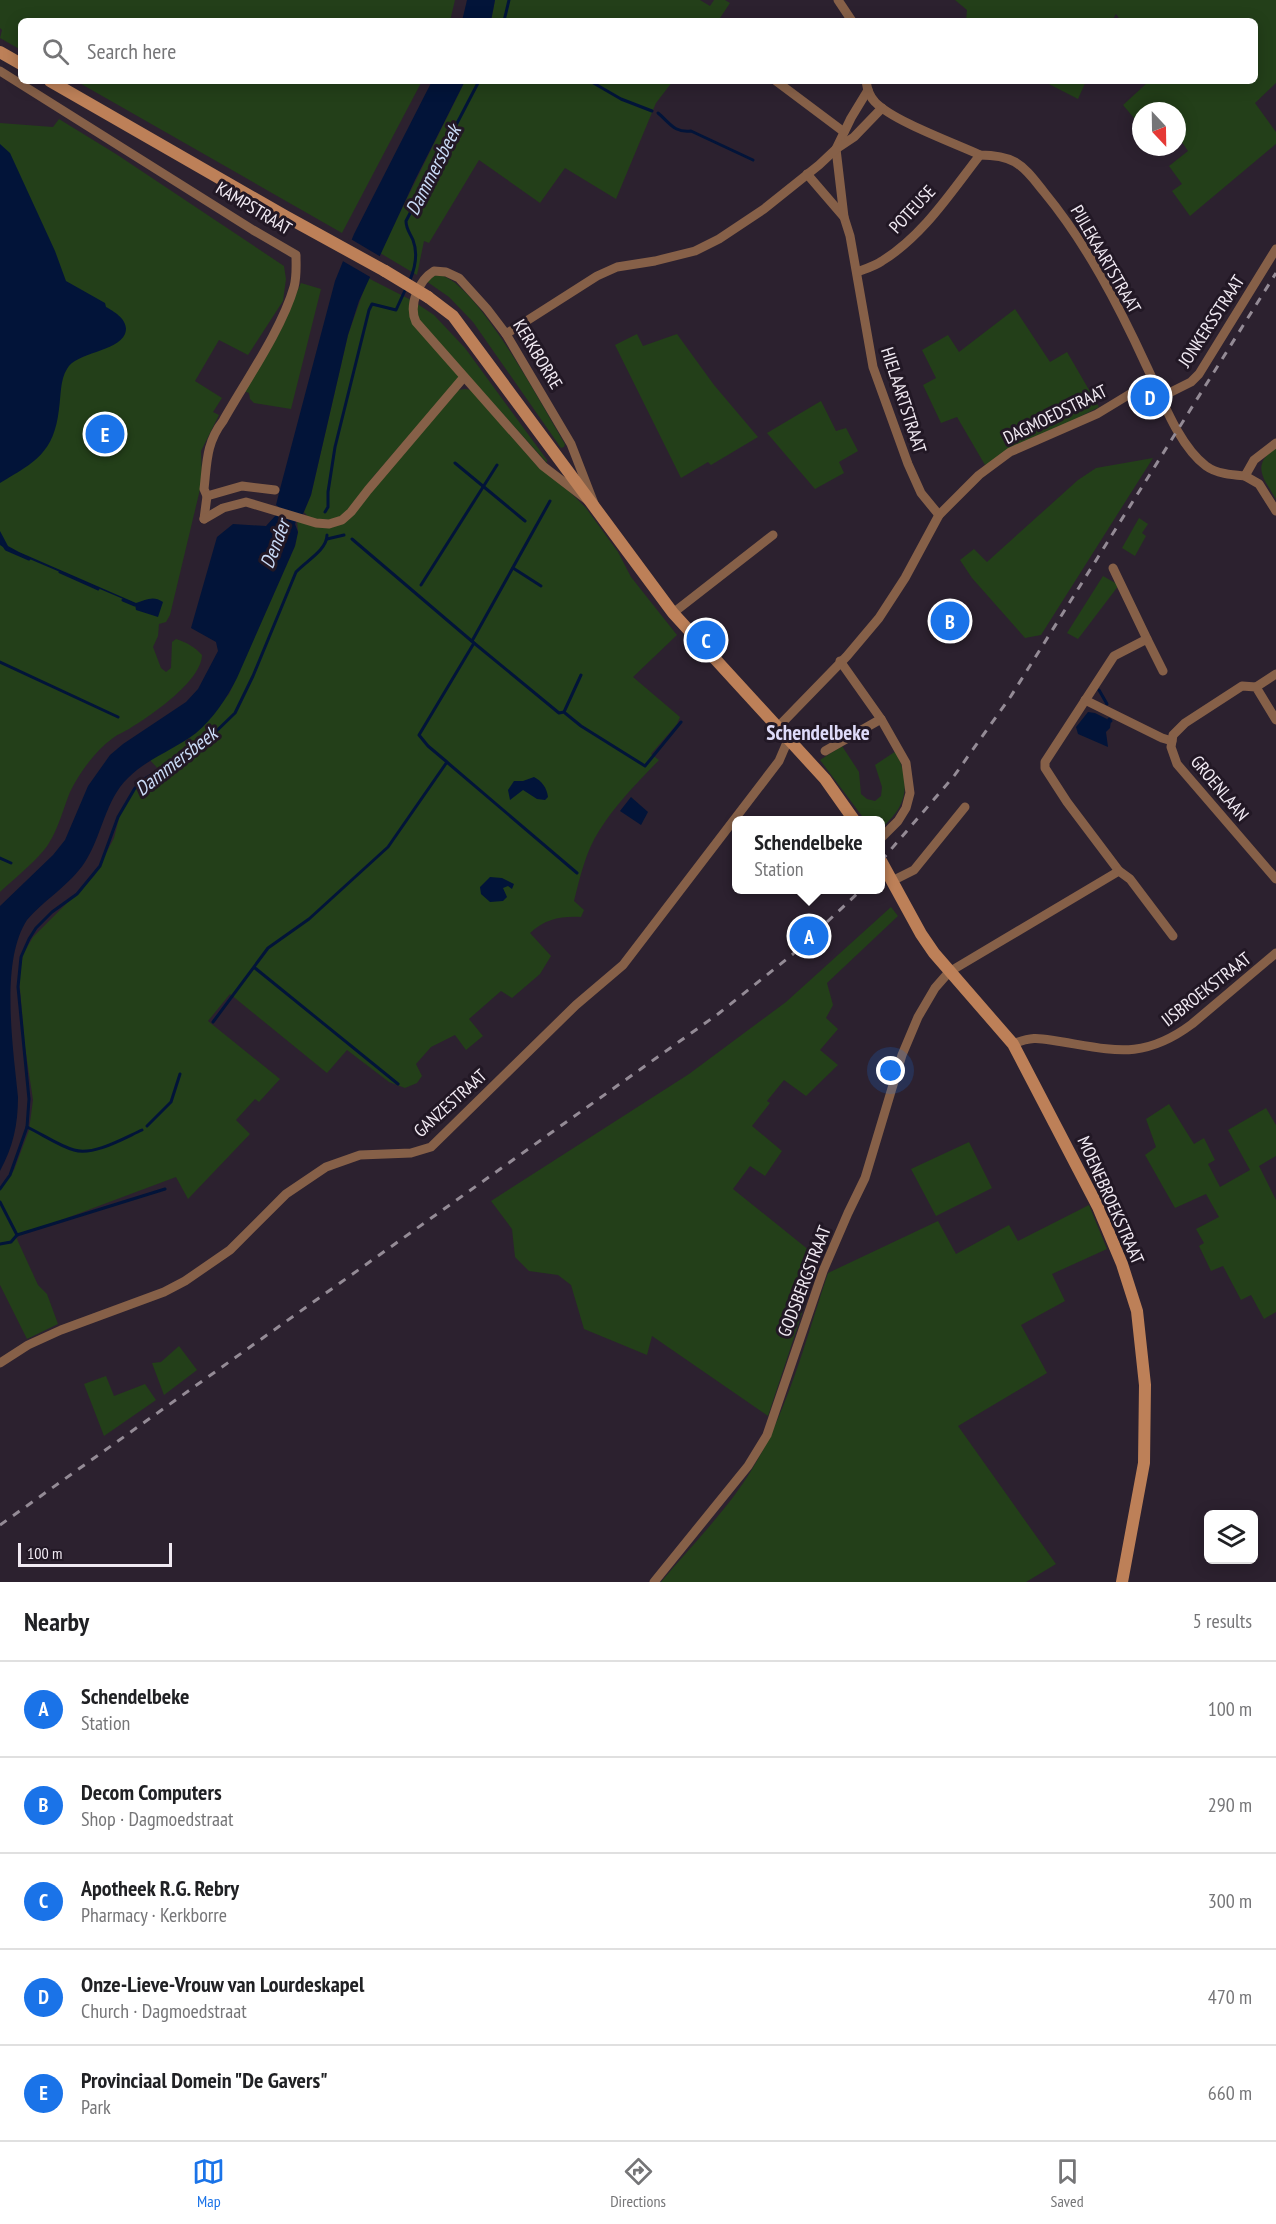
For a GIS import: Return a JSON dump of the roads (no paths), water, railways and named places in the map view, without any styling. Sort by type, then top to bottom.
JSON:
[{"type":"street","points":[[838,0],[850,18]]},
{"type":"street","points":[[0,52],[18,62]]},
{"type":"street","name":"KAMPSTRAAT","points":[[0,71],[18,82]]},
{"type":"street","name":"KAMPSTRAAT","points":[[21,84],[296,255],[297,272],[289,300],[272,336],[209,445],[204,489],[207,496],[204,519],[223,508],[246,502],[316,523],[329,524],[342,520],[464,376]]},
{"type":"street","name":"KAMPSTRAAT","points":[[55,84],[285,216],[363,258]]},
{"type":"street","points":[[780,84],[844,132]]},
{"type":"street","points":[[836,149],[867,86]]},
{"type":"street","name":"PIJLEKAARTSTRAAT","points":[[867,86],[873,101],[882,108],[980,155],[995,155],[1015,162],[1026,170],[1067,220],[1116,306],[1153,380]]},
{"type":"street","points":[[506,334],[597,276],[617,267],[695,251],[711,243],[764,209],[854,136],[882,108]]},
{"type":"street","name":"HIELAARTSTRAAT","points":[[836,149],[844,218],[850,236],[873,367],[912,474],[921,493],[939,515]]},
{"type":"street","name":"POTEUSE","points":[[856,272],[882,261],[906,242],[931,218],[980,155]]},
{"type":"street","name":"HIELAARTSTRAAT","points":[[807,174],[844,218]]},
{"type":"street","name":"JONKERSSTRAAT","points":[[1161,397],[1191,382],[1199,375],[1276,249]]},
{"type":"street","name":"KERKBORRE","points":[[363,258],[428,297],[453,316],[673,613],[825,779],[851,816]]},
{"type":"street","name":"KERKBORRE","points":[[434,271],[446,272],[459,278],[488,309],[506,334],[571,444],[595,506],[543,466],[421,330],[412,315],[413,305],[424,279],[434,271]]},
{"type":"street","points":[[1153,380],[1188,447],[1205,465],[1218,472],[1245,476],[1258,484],[1276,511]]},
{"type":"street","name":"DAGMOEDSTRAAT","points":[[778,727],[879,618],[939,515],[978,475],[1010,452],[1097,414],[1153,380]]},
{"type":"street","points":[[1245,476],[1254,460],[1276,442]]},
{"type":"street","points":[[207,496],[242,486],[275,490]]},
{"type":"street","points":[[673,613],[773,535]]},
{"type":"street","points":[[1113,568],[1163,671]]},
{"type":"street","points":[[1147,639],[1114,656],[1049,753],[1045,768],[1067,802],[1119,871],[1130,879],[1173,936]]},
{"type":"street","points":[[840,661],[881,719],[906,762],[910,793],[906,808],[898,821],[885,834]]},
{"type":"street","points":[[1085,700],[1172,741],[1173,735],[1185,723],[1242,686],[1256,687],[1276,674]]},
{"type":"street","points":[[1256,687],[1276,720]]},
{"type":"street","points":[[825,751],[881,719]]},
{"type":"street","name":"GANZESTRAAT","points":[[737,816],[779,761],[789,740]]},
{"type":"street","name":"GROENLAAN","points":[[1172,741],[1171,747],[1177,764],[1276,879]]},
{"type":"street","points":[[892,881],[914,870],[965,807]]},
{"type":"street","name":"GANZESTRAAT","points":[[0,1363],[28,1345],[61,1330],[164,1292],[185,1281],[230,1250],[286,1194],[326,1167],[360,1155],[411,1153],[431,1148],[576,1005],[623,965],[732,822]]},
{"type":"street","name":"MOENEBROEKSTRAAT","points":[[885,868],[921,934],[949,972],[1013,1044],[1098,1207],[1122,1264],[1137,1311],[1145,1385],[1144,1463],[1122,1582]]},
{"type":"street","points":[[949,972],[1119,871]]},
{"type":"street","name":"IJSBROEKSTRAAT","points":[[1013,1044],[1030,1037],[1110,1050],[1136,1051],[1160,1044],[1178,1035],[1276,953]]},
{"type":"street","name":"GODSBERGSTRAAT","points":[[654,1582],[748,1466],[766,1435],[823,1271],[865,1178],[902,1055],[918,1017],[935,988],[949,972]]},
{"type":"water","points":[[467,0],[495,0],[492,18],[463,18]]},
{"type":"water","name":"Dender","points":[[430,84],[463,84],[415,180],[359,301],[348,335],[311,495],[303,514],[299,514],[295,524],[298,532],[295,546],[237,678],[219,708],[196,733],[144,765],[120,787],[109,807],[91,852],[79,871],[27,920],[19,937],[14,958],[10,1005],[18,1097],[17,1117],[14,1136],[0,1171],[0,906],[53,855],[65,840],[88,786],[110,755],[186,702],[198,689],[218,651],[216,642],[191,628],[217,537],[233,524],[266,526],[276,515],[280,489],[335,281],[354,234]]},
{"type":"water","points":[[0,144],[10,153],[55,251],[66,281],[105,303],[106,307],[124,321],[126,329],[121,340],[114,345],[79,359],[67,369],[62,383],[53,436],[41,455],[0,483]]},
{"type":"water","points":[[0,531],[8,546],[19,552],[136,603],[150,599],[163,602],[158,617],[136,610],[135,604],[6,549],[0,545]]},
{"type":"water","points":[[1088,712],[1111,721],[1110,728],[1106,732],[1108,747],[1078,734],[1076,727]]},
{"type":"water","points":[[534,777],[545,788],[548,797],[545,800],[537,799],[523,790],[510,800],[508,790],[514,781]]},
{"type":"water","points":[[631,797],[648,812],[641,825],[620,811]]},
{"type":"water","points":[[490,877],[502,878],[514,884],[512,889],[508,886],[503,888],[507,897],[503,901],[490,902],[481,894],[480,887]]},
{"type":"waterway","name":"Dammersbeek","points":[[505,18],[509,0]]},
{"type":"waterway","name":"Dammersbeek","points":[[410,280],[416,255],[406,221],[477,84]]},
{"type":"waterway","points":[[595,84],[621,99],[652,111]]},
{"type":"waterway","points":[[658,113],[676,129],[691,131],[753,160]]},
{"type":"waterway","name":"Dammersbeek","points":[[325,512],[328,507],[335,447],[369,310],[372,304],[396,310],[407,286]]},
{"type":"waterway","points":[[455,463],[525,521]]},
{"type":"waterway","points":[[421,585],[497,465]]},
{"type":"waterway","points":[[472,641],[550,501]]},
{"type":"waterway","name":"Dammersbeek","points":[[0,1189],[10,1175],[27,1127],[29,1099],[18,987],[21,957],[29,939],[36,928],[52,912],[77,894],[100,866],[118,817],[135,788],[146,778],[201,746],[235,713],[253,676],[296,572],[324,546],[327,535]]},
{"type":"waterway","points":[[327,539],[344,535]]},
{"type":"waterway","points":[[0,539],[6,549],[29,559]]},
{"type":"waterway","points":[[213,1022],[268,948],[309,919],[388,847],[447,762],[419,735],[474,643],[352,539]]},
{"type":"waterway","points":[[513,568],[541,586]]},
{"type":"waterway","points":[[60,572],[98,589]]},
{"type":"waterway","points":[[123,600],[135,605]]},
{"type":"waterway","points":[[474,643],[559,713],[564,712],[581,675]]},
{"type":"waterway","points":[[0,662],[118,717]]},
{"type":"waterway","points":[[1099,690],[1107,704]]},
{"type":"waterway","points":[[565,713],[581,726],[645,766],[681,722]]},
{"type":"waterway","points":[[448,763],[577,873]]},
{"type":"waterway","points":[[0,858],[11,863]]},
{"type":"waterway","points":[[255,968],[398,1084]]},
{"type":"waterway","points":[[147,1126],[171,1102],[180,1074]]},
{"type":"waterway","points":[[27,1127],[62,1146],[82,1151],[91,1151],[109,1145],[142,1130]]},
{"type":"waterway","points":[[0,1202],[17,1235],[165,1189]]},
{"type":"waterway","points":[[0,1244],[11,1242],[17,1235]]},
{"type":"railway","points":[[885,856],[954,776],[1011,696],[1276,273]]},
{"type":"railway","points":[[0,1525],[718,1014],[793,954],[857,894]]},
{"type":"place","name":"Onze-Lieve-Vrouw van Lourdeskapel","points":[[1150,397]]},
{"type":"place","name":"Provinciaal Domein \"De Gavers\"","points":[[105,434]]},
{"type":"place","name":"Decom Computers","points":[[950,621]]},
{"type":"place","name":"Apotheek R.G. Rebry","points":[[706,640]]},
{"type":"place","name":"Schendelbeke","points":[[809,936]]},
{"type":"district","name":"Schendelbeke","points":[[818,732]]}]
